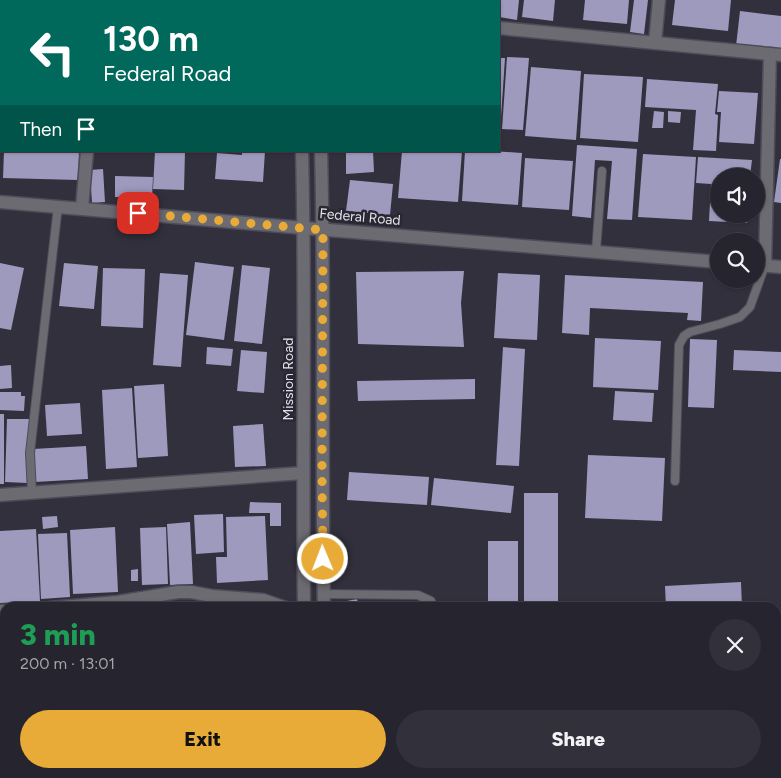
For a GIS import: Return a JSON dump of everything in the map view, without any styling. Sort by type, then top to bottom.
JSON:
[{"type":"street","points":[[655,43],[659,0]]},
{"type":"street","points":[[500,28],[776,55],[762,233]]},
{"type":"street","points":[[82,208],[87,152]]},
{"type":"street","name":"Mission Road","points":[[302,152],[304,228],[304,602]]},
{"type":"street","points":[[321,152],[324,602]]},
{"type":"street","name":"Federal Road","points":[[0,202],[710,261]]},
{"type":"street","points":[[765,265],[781,267]]},
{"type":"street","points":[[0,495],[303,473]]},
{"type":"street","points":[[118,602],[178,592],[191,592],[269,602]]},
{"type":"lane","points":[[596,251],[602,171]]},
{"type":"lane","points":[[32,493],[30,453],[58,206]]},
{"type":"lane","points":[[674,481],[679,345],[684,336],[690,332],[740,317],[750,307],[755,288]]},
{"type":"lane","points":[[324,594],[418,595],[431,602]]},
{"type":"building","points":[[500,0],[519,0],[517,20],[500,17]]},
{"type":"building","points":[[524,0],[555,0],[553,21],[522,17]]},
{"type":"building","points":[[585,0],[629,0],[627,24],[583,20]]},
{"type":"building","points":[[634,0],[648,0],[644,34],[630,32]]},
{"type":"building","points":[[675,0],[731,0],[728,31],[672,25]]},
{"type":"building","points":[[740,11],[781,16],[781,50],[736,46]]},
{"type":"building","points":[[507,57],[529,58],[523,130],[502,129]]},
{"type":"building","points":[[500,58],[505,58],[501,118]]},
{"type":"building","points":[[531,67],[581,71],[576,140],[525,136]]},
{"type":"building","points":[[584,74],[643,77],[638,142],[580,138]]},
{"type":"building","points":[[647,79],[718,84],[715,114],[718,115],[716,151],[693,150],[696,110],[645,107]]},
{"type":"building","points":[[719,91],[758,93],[754,144],[719,142],[721,112],[717,112]]},
{"type":"building","points":[[654,111],[664,112],[663,128],[652,128]]},
{"type":"building","points":[[668,111],[681,112],[680,123],[668,122]]},
{"type":"building","points":[[577,145],[637,149],[632,220],[607,219],[612,161],[595,160],[591,218],[572,216]]},
{"type":"building","points":[[4,152],[79,152],[78,180],[3,178]]},
{"type":"building","points":[[155,152],[185,152],[184,190],[153,189]]},
{"type":"building","points":[[242,152],[265,152],[263,182],[215,179],[217,153],[242,155]]},
{"type":"building","points":[[346,152],[373,152],[374,172],[346,174]]},
{"type":"building","points":[[402,152],[462,152],[458,202],[398,198]]},
{"type":"building","points":[[465,152],[522,153],[518,205],[462,201]]},
{"type":"building","points":[[643,154],[696,157],[692,220],[638,217]]},
{"type":"building","points":[[698,157],[752,160],[751,168],[710,168],[710,184],[696,183]]},
{"type":"building","points":[[525,158],[573,161],[569,210],[522,207]]},
{"type":"building","points":[[781,159],[781,203],[774,202]]},
{"type":"building","points":[[103,169],[105,202],[92,203],[90,170]]},
{"type":"building","points":[[115,176],[153,177],[152,198],[115,197]]},
{"type":"building","points":[[350,180],[393,184],[390,215],[346,211]]},
{"type":"building","points":[[195,262],[234,267],[224,340],[186,335]]},
{"type":"building","points":[[0,263],[24,268],[11,330],[0,328]]},
{"type":"building","points":[[64,263],[98,266],[94,309],[59,306]]},
{"type":"building","points":[[242,265],[270,268],[262,344],[234,341]]},
{"type":"building","points":[[103,268],[145,269],[143,328],[101,326]]},
{"type":"building","points":[[464,271],[461,303],[464,347],[358,344],[356,272]]},
{"type":"building","points":[[160,273],[188,275],[181,367],[153,365]]},
{"type":"building","points":[[498,273],[540,275],[537,340],[494,338]]},
{"type":"building","points":[[565,275],[703,282],[701,321],[687,320],[688,313],[590,308],[589,335],[562,333]]},
{"type":"building","points":[[595,338],[661,341],[658,390],[593,387]]},
{"type":"building","points":[[690,339],[717,340],[714,408],[688,407]]},
{"type":"building","points":[[207,347],[233,349],[231,366],[206,364]]},
{"type":"building","points":[[503,347],[525,349],[519,466],[496,465]]},
{"type":"building","points":[[241,350],[267,352],[264,393],[237,391]]},
{"type":"building","points":[[734,350],[781,352],[781,372],[733,370]]},
{"type":"building","points":[[11,365],[12,388],[0,389],[0,366]]},
{"type":"building","points":[[475,379],[475,399],[358,401],[357,381]]},
{"type":"building","points":[[164,384],[168,456],[138,458],[134,386]]},
{"type":"building","points":[[132,388],[137,467],[106,469],[102,390]]},
{"type":"building","points":[[615,391],[654,393],[652,422],[613,420]]},
{"type":"building","points":[[0,392],[21,392],[21,396],[25,396],[24,411],[0,410]]},
{"type":"building","points":[[80,403],[82,434],[47,436],[45,405]]},
{"type":"building","points":[[0,414],[4,414],[4,484],[0,484]]},
{"type":"building","points":[[7,419],[29,419],[27,483],[5,482]]},
{"type":"building","points":[[263,424],[266,466],[235,467],[233,426]]},
{"type":"building","points":[[86,446],[88,479],[35,482],[33,449]]},
{"type":"building","points":[[588,455],[665,458],[662,521],[585,518]]},
{"type":"building","points":[[349,472],[429,477],[427,505],[347,500]]},
{"type":"building","points":[[434,478],[514,486],[511,513],[431,505]]},
{"type":"building","points":[[524,493],[558,493],[558,602],[524,602]]},
{"type":"building","points":[[250,502],[281,503],[281,526],[270,526],[270,513],[249,513]]},
{"type":"building","points":[[223,514],[224,552],[196,554],[194,515]]},
{"type":"building","points":[[57,516],[58,527],[43,529],[42,517]]},
{"type":"building","points":[[265,516],[268,580],[217,583],[216,557],[227,557],[226,517]]},
{"type":"building","points":[[190,522],[193,584],[170,585],[167,524]]},
{"type":"building","points":[[115,527],[118,592],[73,594],[70,530]]},
{"type":"building","points":[[166,527],[168,584],[142,585],[140,528]]},
{"type":"building","points":[[36,529],[40,601],[0,602],[0,531]]},
{"type":"building","points":[[67,533],[70,597],[41,599],[38,534]]},
{"type":"building","points":[[488,541],[518,541],[518,602],[488,602]]},
{"type":"building","points":[[138,569],[138,581],[131,581],[131,570]]},
{"type":"building","points":[[741,582],[742,602],[666,602],[665,586]]},
{"type":"building","points":[[357,599],[358,602],[342,602]]},
{"type":"route","points":[[138,213],[323,230],[323,559]]}]
